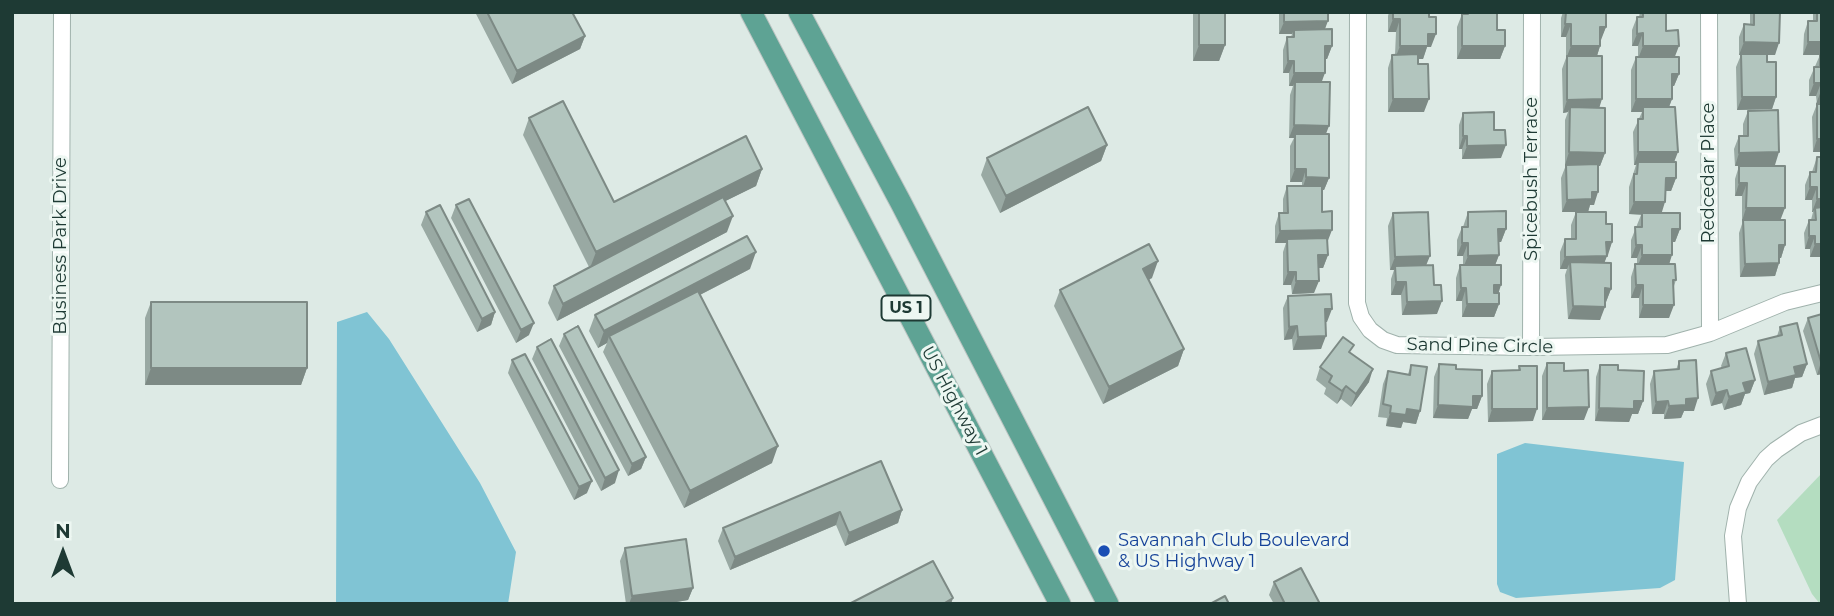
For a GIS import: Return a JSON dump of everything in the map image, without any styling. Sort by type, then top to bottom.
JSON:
[{"type":"main road","name":"US Highway 1","points":[[751,12],[1060,604]]},
{"type":"main road","name":"US 1","points":[[799,12],[1108,604]]},
{"type":"street","name":"Business Park Drive","points":[[60,480],[62,12]]},
{"type":"street","name":"Sand Pine Circle","points":[[1358,12],[1357,303],[1361,317],[1370,330],[1383,340],[1397,345],[1667,345],[1710,333],[1785,302],[1822,293]]},
{"type":"street","name":"Spicebush Terrace","points":[[1531,346],[1532,12]]},
{"type":"street","name":"Redcedar Place","points":[[1709,12],[1710,333]]},
{"type":"street","points":[[1738,604],[1735,523],[1749,482],[1776,450],[1801,433],[1822,425]]},
{"type":"street","points":[[1735,566],[1745,604]]},
{"type":"green space","points":[[1822,473],[1820,604],[1812,594],[1777,520]]},
{"type":"water","points":[[367,312],[389,339],[480,483],[516,552],[508,604],[336,604],[337,322]]},
{"type":"water","points":[[1525,443],[1684,462],[1675,580],[1660,588],[1516,598],[1500,592],[1497,584],[1497,454]]},
{"type":"building","points":[[487,12],[572,12],[585,36],[517,71]]},
{"type":"building","points":[[1199,12],[1225,12],[1225,45],[1199,45]]},
{"type":"building","points":[[1284,12],[1328,12],[1328,21],[1284,22]]},
{"type":"building","points":[[1393,12],[1429,12],[1429,17],[1436,17],[1436,34],[1428,34],[1428,46],[1400,46],[1400,19],[1393,19]]},
{"type":"building","points":[[1497,12],[1497,30],[1505,30],[1505,46],[1462,46],[1462,14]]},
{"type":"building","points":[[1566,12],[1606,12],[1606,27],[1600,27],[1600,46],[1571,46],[1571,24],[1565,24]]},
{"type":"building","points":[[1643,12],[1666,12],[1666,31],[1678,30],[1679,46],[1643,46],[1643,33],[1637,34],[1637,17],[1643,17]]},
{"type":"building","points":[[1754,12],[1780,12],[1779,43],[1744,42],[1744,24],[1754,25]]},
{"type":"building","points":[[1817,12],[1822,12],[1822,42],[1808,42],[1808,21],[1817,21]]},
{"type":"building","points":[[1332,29],[1332,46],[1325,46],[1325,73],[1294,73],[1294,61],[1288,61],[1287,37],[1294,37],[1294,30]]},
{"type":"building","points":[[1418,54],[1418,64],[1428,64],[1429,99],[1393,99],[1392,55]]},
{"type":"building","points":[[1741,54],[1767,54],[1767,62],[1776,62],[1776,97],[1742,97]]},
{"type":"building","points":[[1820,55],[1822,91],[1821,83],[1814,83],[1814,67],[1820,67]]},
{"type":"building","points":[[1567,56],[1602,56],[1602,99],[1567,100]]},
{"type":"building","points":[[1636,57],[1679,57],[1679,74],[1672,74],[1672,99],[1636,99]]},
{"type":"building","points":[[1295,82],[1330,82],[1329,126],[1294,125]]},
{"type":"building","points":[[563,101],[614,202],[746,136],[762,169],[596,252],[529,118]]},
{"type":"building","points":[[1817,104],[1822,104],[1822,139],[1817,139]]},
{"type":"building","points":[[1088,107],[1107,145],[1006,196],[987,158]]},
{"type":"building","points":[[1570,107],[1605,108],[1605,153],[1569,152]]},
{"type":"building","points":[[1643,107],[1675,107],[1678,152],[1638,152],[1638,119],[1643,119]]},
{"type":"building","points":[[1778,110],[1779,152],[1739,153],[1739,136],[1748,136],[1748,111]]},
{"type":"building","points":[[1494,112],[1494,130],[1505,130],[1506,145],[1467,146],[1467,136],[1463,136],[1463,113]]},
{"type":"building","points":[[1295,134],[1329,134],[1329,178],[1306,177],[1306,169],[1295,169]]},
{"type":"building","points":[[1817,157],[1822,157],[1822,199],[1817,199],[1817,187],[1810,187],[1810,172],[1816,172]]},
{"type":"building","points":[[1638,162],[1676,162],[1676,178],[1666,178],[1665,202],[1634,202],[1634,174],[1637,174]]},
{"type":"building","points":[[1598,164],[1598,192],[1592,192],[1592,199],[1567,200],[1566,165]]},
{"type":"building","points":[[1739,166],[1785,166],[1785,208],[1746,208],[1747,183],[1739,183]]},
{"type":"building","points":[[1287,186],[1322,186],[1322,212],[1332,211],[1332,230],[1280,231],[1279,213],[1288,213]]},
{"type":"building","points":[[723,197],[733,216],[563,304],[554,286]]},
{"type":"building","points":[[469,199],[534,323],[521,330],[456,205]]},
{"type":"building","points":[[440,205],[495,312],[482,319],[426,212]]},
{"type":"building","points":[[1822,207],[1822,244],[1815,244],[1815,236],[1809,236],[1809,220],[1816,220],[1815,208]]},
{"type":"building","points":[[1506,211],[1506,229],[1498,229],[1499,255],[1468,256],[1468,243],[1462,243],[1462,227],[1468,227],[1468,212]]},
{"type":"building","points":[[1428,212],[1430,256],[1395,257],[1393,213]]},
{"type":"building","points":[[1576,212],[1606,212],[1606,224],[1612,224],[1612,242],[1606,242],[1607,256],[1565,257],[1565,239],[1576,239]]},
{"type":"building","points":[[1642,213],[1680,213],[1680,229],[1672,229],[1672,255],[1642,255],[1642,245],[1636,245],[1635,227],[1642,227]]},
{"type":"building","points":[[1743,220],[1785,220],[1785,245],[1779,245],[1779,263],[1745,264]]},
{"type":"building","points":[[747,236],[756,252],[604,331],[595,315]]},
{"type":"building","points":[[1327,238],[1328,255],[1318,255],[1319,281],[1296,281],[1296,272],[1288,272],[1287,239]]},
{"type":"building","points":[[1149,244],[1158,261],[1143,269],[1184,349],[1109,387],[1060,290]]},
{"type":"building","points":[[1570,262],[1611,263],[1611,289],[1605,288],[1605,307],[1573,306]]},
{"type":"building","points":[[1635,264],[1675,264],[1674,305],[1643,305],[1643,285],[1636,285]]},
{"type":"building","points":[[1433,265],[1434,285],[1441,285],[1442,301],[1407,302],[1406,282],[1396,282],[1395,266]]},
{"type":"building","points":[[1460,265],[1501,265],[1501,285],[1494,285],[1494,293],[1499,293],[1499,304],[1467,304],[1466,288],[1461,288]]},
{"type":"building","points":[[698,291],[778,446],[690,491],[609,336]]},
{"type":"building","points":[[1331,294],[1332,309],[1325,309],[1326,336],[1298,337],[1297,326],[1289,327],[1288,296]]},
{"type":"building","points":[[151,302],[307,302],[307,368],[151,368]]},
{"type":"building","points":[[1822,314],[1822,362],[1821,362],[1808,318]]},
{"type":"building","points":[[1797,323],[1807,364],[1794,367],[1796,375],[1768,382],[1758,341],[1782,335],[1780,327]]},
{"type":"building","points":[[578,326],[646,457],[632,464],[564,334]]},
{"type":"building","points":[[1343,337],[1354,345],[1349,352],[1373,369],[1356,394],[1346,386],[1342,391],[1329,382],[1332,376],[1320,367]]},
{"type":"building","points":[[551,339],[619,470],[605,478],[537,347]]},
{"type":"building","points":[[1746,348],[1755,380],[1743,383],[1746,392],[1729,397],[1727,390],[1716,393],[1711,371],[1729,366],[1726,353]]},
{"type":"building","points":[[525,354],[592,481],[579,487],[512,360]]},
{"type":"building","points":[[1696,360],[1698,398],[1686,399],[1686,405],[1669,406],[1668,401],[1656,402],[1654,371],[1679,369],[1679,361]]},
{"type":"building","points":[[1547,363],[1564,363],[1564,371],[1588,370],[1589,407],[1547,408]]},
{"type":"building","points":[[1439,364],[1456,365],[1456,369],[1482,370],[1482,396],[1473,396],[1473,407],[1438,405]]},
{"type":"building","points":[[1411,365],[1427,367],[1420,411],[1407,409],[1406,415],[1390,413],[1391,406],[1383,404],[1388,371],[1410,375]]},
{"type":"building","points":[[1600,365],[1618,365],[1618,370],[1644,371],[1643,401],[1634,401],[1634,409],[1599,408]]},
{"type":"building","points":[[1519,366],[1537,366],[1537,409],[1492,409],[1492,371],[1520,370]]},
{"type":"building","points":[[881,461],[902,510],[849,533],[840,512],[735,557],[723,528]]},
{"type":"building","points":[[686,539],[693,588],[632,596],[625,548]]},
{"type":"building","points":[[933,561],[953,598],[943,604],[849,604]]},
{"type":"building","points":[[1301,568],[1320,604],[1285,604],[1274,582]]},
{"type":"building","points":[[1225,596],[1229,604],[1210,604]]},
{"type":"place","name":"Savannah Club Boulevard & US Highway 1","points":[[1104,551]]}]
